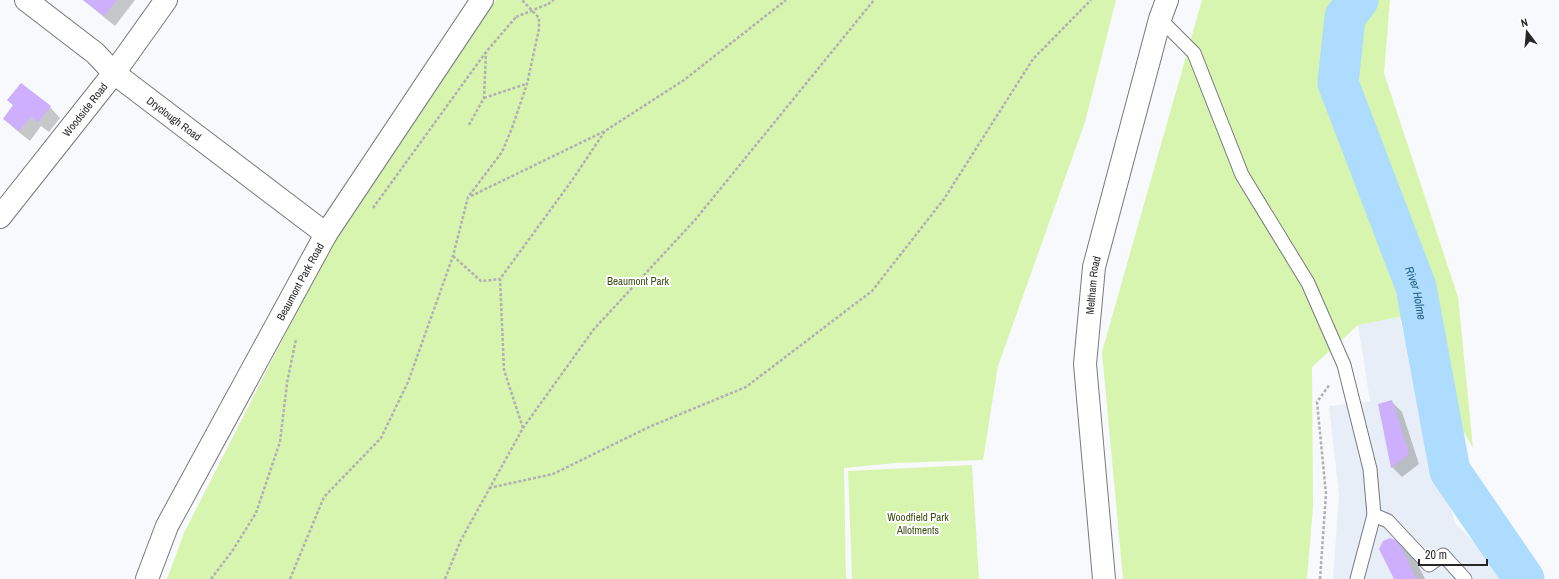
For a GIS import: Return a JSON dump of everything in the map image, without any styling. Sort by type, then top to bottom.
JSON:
[{"type":"street","name":"Dryclough Road","points":[[26,0],[95,52],[114,73],[326,234]]},
{"type":"street","name":"Woodside Road","points":[[0,217],[114,73],[166,0]]},
{"type":"street","name":"Beaumont Park Road","points":[[147,579],[166,526],[326,234],[482,0]]},
{"type":"street","name":"Meltham Road","points":[[1104,579],[1085,364],[1094,267],[1163,10]]},
{"type":"lane","points":[[1163,10],[1192,51],[1242,175],[1308,283],[1344,365],[1370,469],[1374,515],[1357,579]]},
{"type":"lane","points":[[1374,515],[1388,521],[1429,565],[1443,555],[1465,579]]},
{"type":"path","points":[[290,579],[324,497],[381,438],[408,382],[453,256],[468,197],[502,152],[526,84],[539,29],[539,18],[522,0]]},
{"type":"path","points":[[384,193],[486,52],[516,17],[548,4],[554,0]]},
{"type":"path","points":[[468,197],[605,131],[684,80],[786,0]]},
{"type":"path","points":[[445,579],[461,540],[522,428],[594,329],[695,220],[874,0]]},
{"type":"path","points":[[489,488],[553,474],[649,426],[746,387],[872,291],[944,198],[1033,59],[1090,0]]},
{"type":"path","points":[[469,125],[484,98],[486,52]]},
{"type":"path","points":[[484,98],[526,84]]},
{"type":"path","points":[[522,428],[504,370],[500,279],[574,179],[605,131]]},
{"type":"path","points":[[453,256],[481,281],[500,279]]},
{"type":"path","points":[[211,579],[233,550],[256,513],[280,442],[287,383],[297,333]]},
{"type":"path","points":[[1320,579],[1326,494],[1317,402],[1344,365]]},
{"type":"shaded area","points":[[1399,317],[1455,523],[1510,579],[1333,579],[1339,495],[1329,406],[1370,401],[1358,325]]},
{"type":"green space","name":"Beaumont Park","points":[[496,0],[1116,0],[1085,122],[998,366],[983,460],[896,463],[844,468],[846,579],[167,579],[184,533],[349,209]]},
{"type":"green space","points":[[1202,0],[1390,0],[1384,73],[1458,297],[1473,448],[1399,317],[1358,325],[1312,367],[1313,507],[1307,579],[1123,579],[1102,352]]},
{"type":"green space","name":"Woodfield Park Allotments","points":[[972,465],[979,579],[852,579],[848,471]]},
{"type":"building","points":[[83,0],[117,0],[104,16]]},
{"type":"building","points":[[21,83],[51,106],[38,122],[31,117],[19,131],[3,119],[13,105],[7,100]]},
{"type":"building","points":[[1392,400],[1409,454],[1391,468],[1378,404]]},
{"type":"building","points":[[1390,538],[1398,541],[1416,579],[1394,579],[1379,549],[1383,541]]},
{"type":"waterway","name":"River Holme","points":[[1358,0],[1345,17],[1338,83],[1416,287],[1450,471],[1524,579]]}]
